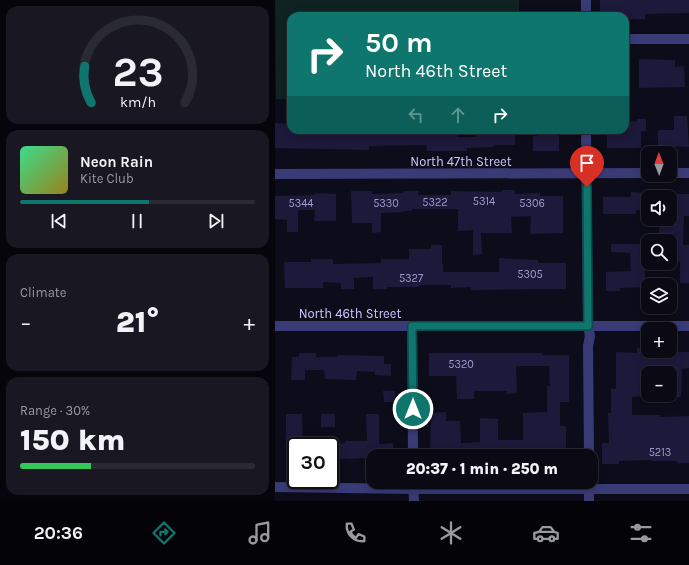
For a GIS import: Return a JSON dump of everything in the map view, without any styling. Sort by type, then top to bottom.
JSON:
[{"type":"street","points":[[586,0],[586,12]]},
{"type":"street","points":[[629,39],[689,38]]},
{"type":"street","points":[[586,134],[588,326],[590,336],[588,346],[589,449]]},
{"type":"street","name":"North 47th Street","points":[[275,174],[641,173]]},
{"type":"street","points":[[677,173],[689,173]]},
{"type":"street","name":"North 46th Street","points":[[275,326],[689,326]]},
{"type":"street","points":[[412,326],[413,449]]},
{"type":"street","points":[[275,487],[366,486]]},
{"type":"street","points":[[598,486],[689,489]]},
{"type":"street","points":[[413,489],[413,501]]},
{"type":"street","points":[[589,489],[589,501]]},
{"type":"green space","points":[[275,0],[519,0],[519,12],[287,12],[287,99],[276,99]]},
{"type":"building","points":[[600,0],[689,0],[689,13],[645,14],[645,19],[629,19],[629,12],[600,12]]},
{"type":"building","points":[[639,59],[675,60],[675,67],[684,66],[685,87],[639,88]]},
{"type":"building","points":[[674,116],[687,116],[689,147],[658,146],[658,130],[674,130]]},
{"type":"building","points":[[637,119],[646,119],[646,131],[641,131],[641,148],[607,148],[607,134],[629,134],[629,122],[637,121]]},
{"type":"building","points":[[275,123],[287,124],[287,134],[457,134],[457,137],[476,137],[476,134],[515,134],[515,145],[493,145],[493,147],[467,148],[467,151],[427,151],[426,145],[369,146],[369,150],[275,148]]},
{"type":"building","points":[[537,134],[559,134],[559,151],[533,151],[533,136],[537,136]]},
{"type":"building","points":[[502,190],[515,190],[515,194],[540,193],[540,196],[563,196],[563,233],[530,234],[531,216],[511,217],[512,233],[481,233],[482,254],[473,255],[473,230],[458,231],[458,209],[412,209],[412,211],[404,211],[405,212],[381,213],[381,232],[372,233],[372,223],[352,223],[351,191],[372,191],[372,194],[419,191],[418,195],[451,195],[451,191],[502,192]]},
{"type":"building","points":[[631,192],[641,193],[641,210],[636,210],[636,214],[603,214],[603,197],[631,197]]},
{"type":"building","points":[[315,193],[336,194],[336,221],[314,221],[315,210],[298,210],[298,232],[287,232],[287,220],[275,219],[275,196],[315,195]]},
{"type":"building","points":[[677,194],[689,194],[689,216],[684,216],[683,245],[689,245],[689,283],[680,283],[680,261],[677,261],[677,234],[659,234],[659,226],[677,226]]},
{"type":"building","points":[[611,244],[641,244],[641,270],[645,270],[645,278],[641,278],[641,287],[620,288],[620,291],[606,291],[606,272],[631,271],[630,253],[611,252]]},
{"type":"building","points":[[431,245],[442,245],[443,272],[499,272],[499,258],[538,260],[538,263],[566,263],[566,289],[471,290],[471,287],[451,288],[451,285],[419,285],[419,287],[387,287],[387,289],[373,289],[373,277],[354,278],[354,289],[341,289],[341,283],[323,282],[323,288],[285,288],[284,262],[311,262],[311,259],[333,259],[333,264],[381,263],[381,259],[409,259],[409,249],[431,249]]},
{"type":"building","points":[[637,348],[641,348],[641,358],[677,358],[677,352],[689,352],[689,368],[682,369],[681,397],[677,397],[677,366],[641,366],[641,396],[632,397],[632,415],[660,415],[660,417],[689,416],[689,463],[652,460],[619,461],[619,464],[602,464],[602,443],[609,443],[608,413],[611,413],[611,389],[616,389],[616,352],[637,353]]},
{"type":"building","points":[[299,353],[316,353],[316,357],[338,357],[338,355],[384,356],[384,364],[391,364],[391,376],[375,375],[375,372],[357,371],[356,380],[325,379],[324,370],[305,370],[305,380],[291,380],[292,357],[299,357]]},
{"type":"building","points":[[429,353],[542,353],[542,355],[569,355],[569,402],[560,402],[560,426],[566,426],[566,449],[430,449],[431,413],[446,412],[446,421],[460,421],[461,443],[480,442],[480,418],[498,419],[498,440],[523,440],[523,413],[547,412],[547,386],[550,386],[549,366],[516,366],[517,393],[507,394],[507,391],[474,391],[474,399],[457,399],[456,376],[429,376]]},
{"type":"building","points":[[383,391],[395,391],[395,402],[384,402]]},
{"type":"building","points":[[286,414],[302,414],[303,437],[287,437],[286,461]]},
{"type":"building","points":[[321,414],[335,414],[335,427],[321,427]]},
{"type":"building","points":[[366,414],[379,414],[379,444],[393,443],[393,449],[366,449],[366,458],[339,459],[339,443],[345,443],[345,441],[367,441]]},
{"type":"route","points":[[413,409],[412,326],[588,326],[587,187]]}]
